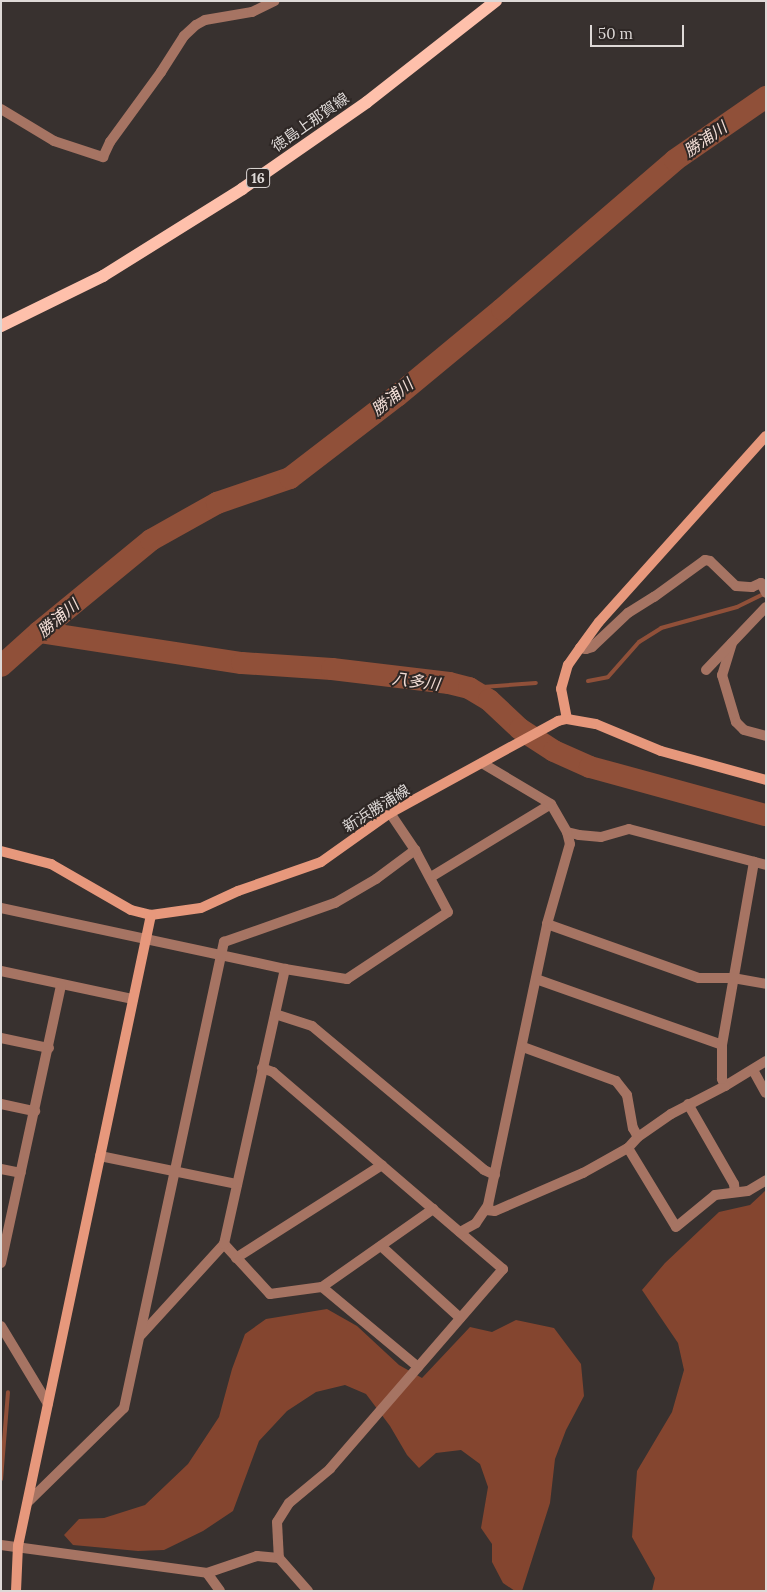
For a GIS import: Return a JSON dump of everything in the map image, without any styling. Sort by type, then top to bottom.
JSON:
[{"type":"main road","name":"徳島上那賀線","points":[[1,326],[103,276],[242,189],[367,102],[496,1]]},
{"type":"street","points":[[1,109],[54,141],[102,157],[110,142],[161,72],[184,36],[196,24],[205,20],[252,12],[275,1]]},
{"type":"street","points":[[766,436],[599,622],[568,665],[561,688],[562,720],[596,724],[661,751],[766,780]]},
{"type":"street","points":[[580,648],[592,648],[628,613],[647,598],[705,560],[710,561],[736,586],[764,586]]},
{"type":"street","points":[[706,670],[766,607]]},
{"type":"street","points":[[732,643],[722,675],[736,722],[744,730],[766,736]]},
{"type":"street","name":"新浜勝浦線","points":[[1,851],[51,864],[131,910],[151,915],[201,908],[238,891],[321,862],[390,814],[562,720]]},
{"type":"street","points":[[460,1232],[476,1223],[486,1210],[523,1047],[547,924],[570,844],[566,832],[551,804],[486,761]]},
{"type":"street","points":[[431,877],[551,804]]},
{"type":"street","points":[[1,908],[284,969],[347,979],[448,912],[431,877],[390,814]]},
{"type":"street","points":[[566,832],[579,835],[601,836],[629,829],[766,865]]},
{"type":"street","points":[[28,1502],[124,1408],[224,942],[335,903],[376,879],[415,850]]},
{"type":"street","points":[[725,1086],[722,1079],[722,1045],[754,862]]},
{"type":"street","points":[[16,1591],[18,1546],[151,915]]},
{"type":"street","points":[[547,924],[699,978],[733,978],[766,984]]},
{"type":"street","points":[[140,1335],[224,1244],[284,969]]},
{"type":"street","points":[[1,971],[133,999]]},
{"type":"street","points":[[536,979],[722,1045]]},
{"type":"street","points":[[1,1262],[49,1048],[61,985]]},
{"type":"street","points":[[274,1014],[312,1026],[484,1170],[495,1175]]},
{"type":"street","points":[[1,1038],[49,1048]]},
{"type":"street","points":[[523,1047],[616,1081],[627,1095],[633,1128],[638,1137]]},
{"type":"street","points":[[486,1210],[495,1211],[565,1181],[628,1148],[638,1137],[688,1104],[725,1086],[766,1061]]},
{"type":"street","points":[[262,1068],[273,1072],[503,1269],[330,1469],[289,1503],[277,1522],[279,1558],[308,1591]]},
{"type":"street","points":[[752,1070],[766,1094]]},
{"type":"street","points":[[1,1104],[35,1111]]},
{"type":"street","points":[[688,1104],[734,1184],[736,1192]]},
{"type":"street","points":[[628,1148],[676,1227],[715,1195],[748,1191],[766,1180]]},
{"type":"street","points":[[100,1156],[237,1184]]},
{"type":"street","points":[[236,1258],[382,1166]]},
{"type":"street","points":[[1,1169],[21,1174]]},
{"type":"street","points":[[224,1244],[270,1294],[322,1287],[433,1209]]},
{"type":"street","points":[[380,1246],[460,1318]]},
{"type":"street","points":[[322,1287],[418,1367]]},
{"type":"street","points":[[2,1329],[48,1404]]},
{"type":"street","points":[[1,1545],[207,1573],[257,1556],[279,1558]]},
{"type":"street","points":[[207,1573],[220,1591]]},
{"type":"shaded area","points":[[766,1190],[766,1591],[652,1591],[655,1578],[632,1537],[637,1471],[672,1412],[684,1370],[678,1343],[642,1290],[665,1263],[719,1212],[750,1205]]},
{"type":"shaded area","points":[[327,1309],[357,1326],[399,1365],[422,1378],[470,1327],[492,1332],[516,1320],[554,1328],[581,1364],[584,1396],[566,1430],[555,1459],[550,1503],[522,1591],[515,1591],[503,1583],[492,1562],[492,1544],[481,1528],[488,1487],[480,1464],[461,1450],[436,1453],[419,1468],[407,1455],[390,1426],[366,1394],[345,1385],[316,1392],[287,1411],[259,1441],[233,1511],[203,1531],[164,1550],[138,1551],[73,1545],[64,1535],[79,1519],[104,1518],[145,1505],[188,1464],[219,1417],[232,1369],[245,1334],[266,1319]]},
{"type":"waterway","name":"勝浦川","points":[[1,666],[39,632],[151,540],[217,503],[290,478],[397,396],[502,309],[675,160],[766,97]]},
{"type":"waterway","points":[[588,681],[608,677],[639,642],[661,628],[737,607],[766,593]]},
{"type":"waterway","name":"八多川","points":[[39,632],[242,663],[332,669],[449,683],[469,688],[489,700],[520,729],[554,751],[590,767],[766,815]]},
{"type":"waterway","points":[[469,688],[536,683]]},
{"type":"waterway","points":[[1,1479],[8,1392]]}]
